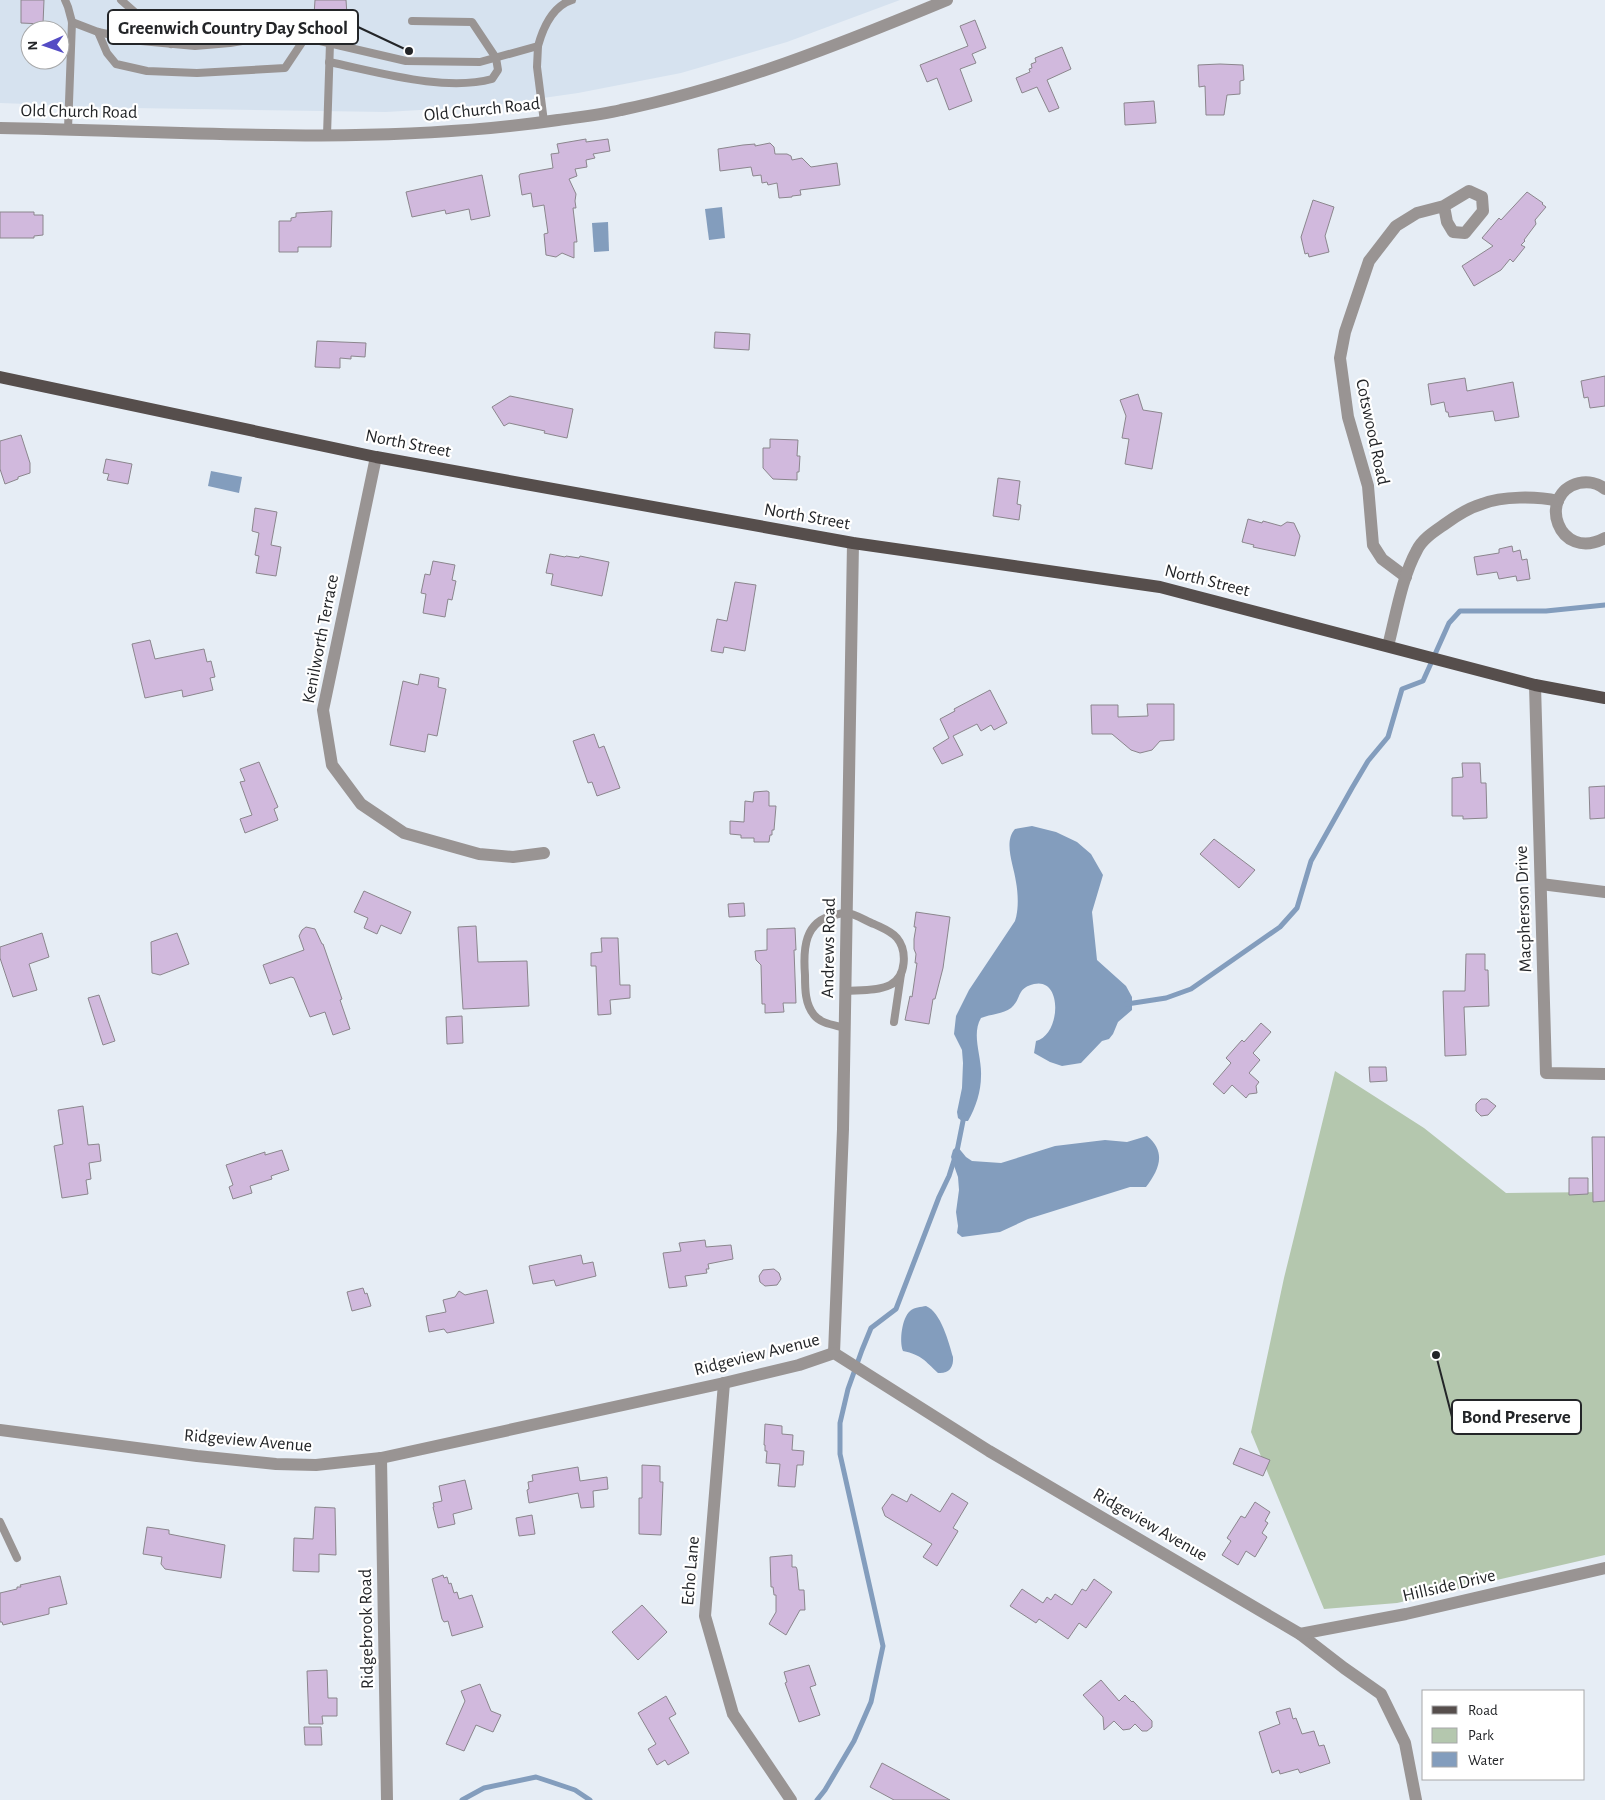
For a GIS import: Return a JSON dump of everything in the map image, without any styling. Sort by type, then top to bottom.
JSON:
[{"type":"main road","name":"North Street","points":[[0,377],[376,457],[853,543],[1160,587],[1535,685],[1605,698]]},
{"type":"street","name":"Old Church Road","points":[[0,128],[327,135],[418,134],[544,122],[620,111],[719,85],[836,45],[947,0]]},
{"type":"street","name":"Cotswood Road","points":[[1406,577],[1382,559],[1373,545],[1368,486],[1348,417],[1340,358],[1345,332],[1369,261],[1396,226],[1417,213],[1444,206]]},
{"type":"street","name":"Kenilworth Terrace","points":[[376,457],[323,710],[332,765],[361,804],[404,833],[479,854],[514,857],[544,853]]},
{"type":"street","points":[[1605,489],[1591,482],[1581,482],[1571,486],[1558,501],[1556,511],[1556,521],[1561,530],[1568,538],[1577,543],[1587,544],[1605,538]]},
{"type":"street","points":[[1388,646],[1406,577],[1417,548],[1436,530],[1470,509],[1484,503],[1531,498],[1547,498],[1558,501]]},
{"type":"street","name":"Andrews Road","points":[[834,1353],[843,1129],[853,543]]},
{"type":"street","name":"Macpherson Drive","points":[[1535,685],[1546,1073],[1605,1074]]},
{"type":"street","points":[[1541,884],[1605,892]]},
{"type":"street","name":"Ridgeview Avenue","points":[[0,1430],[197,1456],[276,1464],[316,1465],[381,1458],[724,1383],[799,1365],[834,1353],[989,1452],[1300,1634],[1381,1694],[1406,1742],[1416,1800]]},
{"type":"street","name":"Echo Lane","points":[[724,1383],[705,1616],[733,1714],[791,1800]]},
{"type":"street","name":"Ridgebrook Road","points":[[381,1458],[387,1800]]},
{"type":"street","name":"Hillside Drive","points":[[1300,1634],[1406,1614],[1605,1568]]},
{"type":"lane","points":[[64,0],[72,22],[68,129]]},
{"type":"lane","points":[[121,0],[171,44]]},
{"type":"lane","points":[[544,122],[537,66],[538,46],[544,27],[558,9],[572,0]]},
{"type":"lane","points":[[329,62],[426,81],[463,84],[478,83],[492,79],[498,70],[496,58],[472,22],[412,21]]},
{"type":"lane","points":[[72,22],[98,32],[141,41],[196,46],[254,39],[305,38],[406,61],[480,62],[538,46]]},
{"type":"lane","points":[[98,32],[107,54],[116,64],[147,71],[197,73],[285,68],[305,38]]},
{"type":"lane","points":[[327,135],[330,43]]},
{"type":"lane","points":[[845,1028],[824,1022],[815,1017],[811,1012],[805,992],[804,960],[805,942],[816,923],[826,917],[847,913],[890,932],[898,939],[904,963],[894,1022]]},
{"type":"lane","points":[[846,991],[878,988],[892,984],[901,974]]},
{"type":"lane","points":[[0,1522],[17,1558]]},
{"type":"shaded area","points":[[0,0],[900,0],[787,42],[681,73],[578,93],[488,106],[386,112],[133,108],[0,103]]},
{"type":"green space","points":[[1335,1071],[1424,1128],[1506,1193],[1605,1192],[1605,1555],[1397,1603],[1324,1609],[1251,1432],[1284,1278]]},
{"type":"water","points":[[722,207],[725,238],[709,240],[705,209]]},
{"type":"water","points":[[608,222],[609,251],[594,252],[592,223]]},
{"type":"water","points":[[211,471],[242,477],[239,493],[208,486]]},
{"type":"water","points":[[1032,826],[1056,832],[1077,842],[1091,854],[1103,875],[1092,912],[1097,960],[1126,986],[1132,997],[1132,1010],[1118,1022],[1109,1039],[1102,1041],[1081,1063],[1062,1066],[1034,1053],[1036,1041],[1044,1037],[1050,1029],[1054,1018],[1054,997],[1050,989],[1043,984],[1034,984],[1024,988],[1011,1008],[1004,1012],[981,1018],[977,1031],[981,1068],[979,1093],[976,1105],[968,1121],[962,1121],[958,1118],[957,1112],[962,1088],[963,1063],[962,1050],[954,1034],[956,1016],[969,990],[1015,921],[1018,896],[1010,854],[1010,841],[1015,829]]},
{"type":"water","points":[[1147,1136],[1157,1148],[1159,1161],[1146,1187],[1130,1187],[1028,1219],[1000,1232],[962,1237],[957,1233],[958,1177],[951,1157],[953,1150],[957,1146],[972,1161],[1001,1163],[1055,1146],[1105,1140],[1127,1142]]},
{"type":"water","points":[[926,1306],[936,1315],[947,1336],[953,1361],[950,1370],[945,1372],[938,1373],[919,1357],[903,1351],[901,1342],[902,1330],[907,1314],[913,1309]]},
{"type":"building","points":[[21,0],[44,0],[43,20],[21,20]]},
{"type":"building","points":[[315,0],[346,0],[347,15],[314,15]]},
{"type":"building","points":[[975,20],[986,48],[972,54],[976,63],[960,69],[972,101],[949,110],[937,78],[927,82],[920,65],[968,46],[960,26]]},
{"type":"building","points":[[1062,47],[1071,69],[1047,80],[1059,108],[1049,112],[1037,87],[1022,93],[1016,78],[1030,72],[1031,64],[1036,62],[1035,58]]},
{"type":"building","points":[[1198,65],[1243,65],[1244,80],[1240,81],[1240,94],[1227,95],[1224,115],[1206,115],[1205,86],[1199,87]]},
{"type":"building","points":[[1154,101],[1156,123],[1125,125],[1124,103]]},
{"type":"building","points":[[586,139],[586,142],[608,139],[610,151],[593,154],[595,158],[586,160],[587,167],[575,169],[577,176],[569,179],[576,194],[576,208],[573,208],[577,242],[574,242],[574,258],[562,253],[556,257],[546,255],[544,234],[548,233],[544,205],[533,207],[531,193],[522,195],[519,176],[520,174],[553,168],[551,154],[559,153],[557,144]]},
{"type":"building","points":[[770,143],[774,147],[775,154],[787,154],[791,156],[792,160],[802,158],[811,167],[837,163],[840,185],[800,190],[801,195],[779,198],[777,183],[768,185],[767,182],[762,183],[761,175],[753,176],[751,167],[720,171],[718,149]]},
{"type":"building","points":[[482,175],[490,216],[471,220],[469,209],[446,214],[445,210],[412,217],[406,192]]},
{"type":"building","points":[[1527,192],[1546,207],[1535,220],[1536,224],[1521,245],[1525,247],[1513,262],[1510,259],[1501,270],[1474,286],[1462,266],[1493,246],[1482,238],[1499,218],[1501,220]]},
{"type":"building","points":[[1313,200],[1334,207],[1325,236],[1329,252],[1309,257],[1308,253],[1305,254],[1301,237]]},
{"type":"building","points":[[332,211],[331,247],[298,247],[298,252],[279,252],[279,221],[291,221],[291,218],[296,217],[296,213]]},
{"type":"building","points":[[0,212],[34,212],[34,215],[43,215],[43,235],[34,236],[34,238],[0,238]]},
{"type":"building","points":[[715,332],[750,334],[749,350],[714,348]]},
{"type":"building","points":[[317,341],[366,343],[365,357],[351,356],[351,359],[340,358],[340,368],[315,367]]},
{"type":"building","points":[[1605,376],[1605,406],[1590,408],[1588,397],[1584,398],[1581,381]]},
{"type":"building","points":[[1465,378],[1467,391],[1513,382],[1519,417],[1495,421],[1493,411],[1449,417],[1444,402],[1431,405],[1428,384]]},
{"type":"building","points":[[1138,394],[1143,410],[1162,413],[1152,469],[1125,464],[1129,439],[1122,438],[1126,416],[1120,400]]},
{"type":"building","points":[[510,396],[573,409],[567,438],[509,423],[504,426],[492,407]]},
{"type":"building","points":[[21,435],[30,463],[30,473],[5,484],[0,469],[0,441]]},
{"type":"building","points":[[770,439],[798,440],[797,456],[800,456],[797,480],[773,479],[763,468],[763,448],[770,448]]},
{"type":"building","points":[[106,459],[132,464],[128,484],[107,480],[109,474],[103,473]]},
{"type":"building","points":[[998,478],[1020,481],[1017,504],[1021,505],[1019,520],[993,516]]},
{"type":"building","points":[[255,508],[277,512],[271,545],[281,547],[276,576],[256,573],[259,556],[255,555],[259,533],[252,531]]},
{"type":"building","points":[[1248,519],[1281,526],[1287,522],[1294,523],[1300,536],[1295,556],[1253,547],[1254,545],[1242,542]]},
{"type":"building","points":[[1512,546],[1513,552],[1520,550],[1522,560],[1527,559],[1530,579],[1517,581],[1516,576],[1499,579],[1497,572],[1477,575],[1474,557],[1499,553],[1499,549]]},
{"type":"building","points":[[550,554],[579,558],[580,556],[609,562],[602,596],[551,585],[553,574],[546,573]]},
{"type":"building","points":[[433,561],[455,565],[452,580],[456,581],[452,600],[448,599],[445,617],[423,613],[426,594],[421,593],[425,574],[430,575]]},
{"type":"building","points":[[735,582],[756,585],[745,651],[724,647],[723,653],[711,651],[717,619],[727,621]]},
{"type":"building","points":[[150,640],[155,659],[204,649],[207,662],[211,661],[215,677],[210,678],[213,690],[183,697],[182,690],[145,698],[132,644]]},
{"type":"building","points":[[420,674],[439,678],[438,687],[446,689],[437,736],[428,734],[425,752],[390,745],[403,681],[418,685]]},
{"type":"building","points":[[990,690],[1007,723],[994,730],[991,725],[981,731],[977,724],[953,736],[963,755],[942,764],[933,748],[949,738],[940,719],[955,711],[954,709]]},
{"type":"building","points":[[1147,704],[1174,704],[1174,740],[1160,741],[1152,750],[1140,753],[1131,750],[1112,734],[1092,734],[1091,705],[1118,705],[1118,717],[1148,716]]},
{"type":"building","points":[[594,734],[599,748],[604,746],[620,788],[597,796],[592,782],[588,783],[573,741]]},
{"type":"building","points":[[259,762],[278,807],[274,809],[278,820],[245,833],[240,819],[252,815],[240,782],[245,781],[240,769]]},
{"type":"building","points":[[1462,763],[1480,763],[1481,783],[1486,783],[1487,818],[1463,819],[1463,816],[1452,816],[1452,778],[1463,777]]},
{"type":"building","points":[[1605,786],[1605,818],[1590,819],[1589,787]]},
{"type":"building","points":[[754,792],[769,792],[769,806],[776,806],[774,830],[772,830],[769,842],[754,842],[754,838],[741,838],[741,835],[730,834],[730,821],[744,822],[745,801],[753,802]]},
{"type":"building","points":[[1214,839],[1255,870],[1239,888],[1200,854]]},
{"type":"building","points":[[364,891],[411,912],[401,934],[381,925],[377,934],[364,928],[368,918],[354,912]]},
{"type":"building","points":[[744,903],[745,916],[729,917],[728,904]]},
{"type":"building","points":[[916,912],[950,917],[943,968],[935,999],[933,999],[929,1024],[905,1020],[910,996],[912,997],[917,963],[915,963],[916,954],[914,949]]},
{"type":"building","points":[[476,926],[478,962],[527,961],[529,1006],[463,1009],[458,927]]},
{"type":"building","points":[[306,927],[315,929],[323,944],[350,1029],[333,1035],[325,1012],[310,1017],[294,978],[291,977],[270,984],[263,965],[304,950],[299,936]]},
{"type":"building","points":[[795,928],[796,1003],[783,1003],[784,1012],[765,1013],[765,1004],[762,1004],[761,965],[756,960],[755,951],[767,950],[767,929]]},
{"type":"building","points":[[42,933],[49,957],[29,964],[37,990],[13,997],[0,958],[0,947]]},
{"type":"building","points":[[177,933],[189,964],[160,975],[152,973],[151,942]]},
{"type":"building","points":[[601,938],[618,938],[620,985],[630,985],[630,998],[610,1000],[611,1014],[598,1015],[596,966],[591,966],[591,953],[602,952]]},
{"type":"building","points":[[1466,954],[1485,954],[1485,970],[1488,970],[1489,1006],[1464,1007],[1466,1055],[1445,1056],[1443,991],[1465,991]]},
{"type":"building","points":[[99,995],[115,1041],[103,1045],[88,998]]},
{"type":"building","points":[[462,1016],[463,1043],[447,1044],[446,1017]]},
{"type":"building","points":[[1261,1023],[1271,1032],[1253,1053],[1260,1060],[1249,1073],[1259,1082],[1256,1086],[1257,1093],[1249,1094],[1246,1098],[1232,1085],[1224,1094],[1213,1084],[1231,1063],[1226,1058]]},
{"type":"building","points":[[1369,1067],[1386,1067],[1387,1081],[1370,1082]]},
{"type":"building","points":[[1481,1099],[1487,1099],[1496,1106],[1488,1115],[1481,1116],[1476,1111],[1476,1104]]},
{"type":"building","points":[[83,1106],[88,1145],[99,1144],[101,1161],[89,1163],[91,1179],[86,1180],[88,1194],[62,1198],[54,1146],[63,1144],[58,1110]]},
{"type":"building","points":[[1592,1137],[1605,1137],[1605,1201],[1593,1202]]},
{"type":"building","points":[[282,1150],[289,1170],[271,1176],[272,1179],[250,1186],[252,1193],[233,1199],[229,1187],[233,1185],[226,1165],[265,1152],[265,1155]]},
{"type":"building","points":[[1569,1178],[1588,1178],[1588,1194],[1569,1195]]},
{"type":"building","points":[[705,1240],[706,1247],[731,1245],[733,1259],[708,1264],[709,1269],[706,1269],[707,1273],[685,1276],[687,1286],[669,1288],[663,1253],[681,1251],[679,1243]]},
{"type":"building","points":[[581,1255],[583,1264],[593,1262],[596,1276],[556,1286],[554,1280],[533,1284],[529,1266]]},
{"type":"building","points":[[774,1269],[779,1273],[781,1279],[777,1285],[765,1286],[760,1282],[759,1276],[763,1270]]},
{"type":"building","points":[[363,1288],[365,1294],[367,1293],[371,1306],[352,1311],[347,1292]]},
{"type":"building","points":[[487,1290],[494,1323],[447,1333],[444,1329],[429,1332],[426,1316],[446,1312],[443,1300],[455,1297],[459,1291],[465,1295]]},
{"type":"building","points":[[765,1424],[782,1426],[782,1434],[793,1435],[792,1450],[804,1451],[803,1465],[797,1465],[795,1487],[778,1486],[780,1464],[766,1463],[767,1451],[765,1451],[764,1445]]},
{"type":"building","points":[[1240,1448],[1270,1460],[1263,1476],[1233,1464]]},
{"type":"building","points":[[642,1465],[660,1466],[660,1482],[663,1482],[661,1535],[639,1534],[639,1498],[642,1498]]},
{"type":"building","points":[[578,1467],[580,1481],[607,1477],[608,1489],[593,1491],[594,1507],[581,1508],[578,1493],[529,1503],[527,1490],[529,1489],[528,1482],[533,1481],[532,1475]]},
{"type":"building","points":[[465,1480],[472,1509],[453,1514],[455,1524],[438,1528],[433,1503],[442,1501],[439,1486]]},
{"type":"building","points":[[952,1493],[968,1503],[953,1528],[958,1531],[937,1566],[923,1557],[932,1544],[885,1516],[882,1508],[892,1494],[907,1502],[911,1494],[940,1512]]},
{"type":"building","points":[[1255,1502],[1270,1512],[1265,1521],[1268,1523],[1262,1533],[1267,1537],[1255,1557],[1246,1551],[1238,1565],[1222,1555],[1231,1541],[1227,1538],[1241,1516],[1245,1518]]},
{"type":"building","points":[[315,1507],[335,1508],[336,1555],[319,1554],[319,1572],[293,1571],[294,1538],[313,1539]]},
{"type":"building","points":[[532,1515],[535,1534],[519,1536],[516,1518]]},
{"type":"building","points":[[147,1527],[169,1530],[169,1534],[225,1545],[221,1578],[165,1569],[161,1564],[162,1557],[143,1554]]},
{"type":"building","points":[[792,1555],[792,1567],[797,1569],[799,1590],[804,1590],[805,1610],[800,1610],[786,1635],[769,1624],[776,1612],[776,1595],[774,1595],[773,1587],[771,1587],[770,1557]]},
{"type":"building","points":[[443,1575],[444,1578],[447,1577],[449,1584],[451,1583],[454,1593],[457,1592],[459,1599],[472,1595],[483,1627],[452,1636],[448,1621],[444,1622],[442,1619],[432,1579]]},
{"type":"building","points":[[60,1576],[67,1604],[49,1608],[49,1614],[3,1625],[0,1622],[0,1593],[17,1589],[17,1587],[21,1587],[20,1585]]},
{"type":"building","points":[[1094,1579],[1112,1592],[1086,1628],[1079,1623],[1068,1639],[1039,1619],[1036,1623],[1010,1606],[1022,1589],[1043,1603],[1047,1597],[1051,1600],[1055,1594],[1072,1605],[1082,1589],[1086,1591]]},
{"type":"building","points":[[642,1605],[667,1632],[638,1660],[612,1632]]},
{"type":"building","points":[[809,1665],[816,1685],[810,1687],[820,1715],[799,1722],[785,1683],[787,1682],[784,1672]]},
{"type":"building","points":[[327,1670],[328,1698],[337,1698],[337,1716],[322,1716],[323,1724],[309,1724],[307,1671]]},
{"type":"building","points":[[1101,1680],[1119,1701],[1125,1695],[1133,1701],[1152,1721],[1152,1727],[1147,1731],[1142,1731],[1135,1724],[1130,1729],[1123,1730],[1114,1721],[1104,1730],[1103,1717],[1083,1695]]},
{"type":"building","points":[[480,1684],[491,1711],[501,1715],[493,1732],[476,1725],[464,1751],[446,1744],[465,1701],[461,1691]]},
{"type":"building","points":[[666,1696],[676,1714],[669,1718],[689,1753],[668,1765],[665,1760],[657,1765],[648,1749],[656,1744],[638,1713]]},
{"type":"building","points":[[1290,1708],[1293,1719],[1296,1718],[1302,1734],[1314,1731],[1319,1746],[1324,1745],[1330,1763],[1300,1773],[1298,1769],[1280,1774],[1279,1770],[1272,1773],[1259,1732],[1280,1724],[1276,1712]]},
{"type":"building","points":[[304,1727],[321,1727],[322,1745],[305,1745]]},
{"type":"building","points":[[882,1763],[950,1800],[894,1800],[870,1787]]},
{"type":"waterway","points":[[1127,1004],[1166,998],[1191,989],[1280,927],[1297,908],[1311,861],[1368,761],[1388,737],[1402,689],[1423,681],[1449,623],[1460,611],[1546,611],[1605,605]]},
{"type":"waterway","points":[[817,1800],[854,1741],[871,1702],[883,1646],[840,1454],[840,1423],[848,1389],[871,1328],[896,1309],[939,1197],[949,1176],[957,1151],[964,1116]]},
{"type":"waterway","points":[[462,1800],[484,1788],[536,1777],[575,1790],[590,1800]]},
{"type":"place","name":"Greenwich Country Day School","points":[[409,51]]},
{"type":"place","name":"Bond Preserve","points":[[1436,1355]]}]
